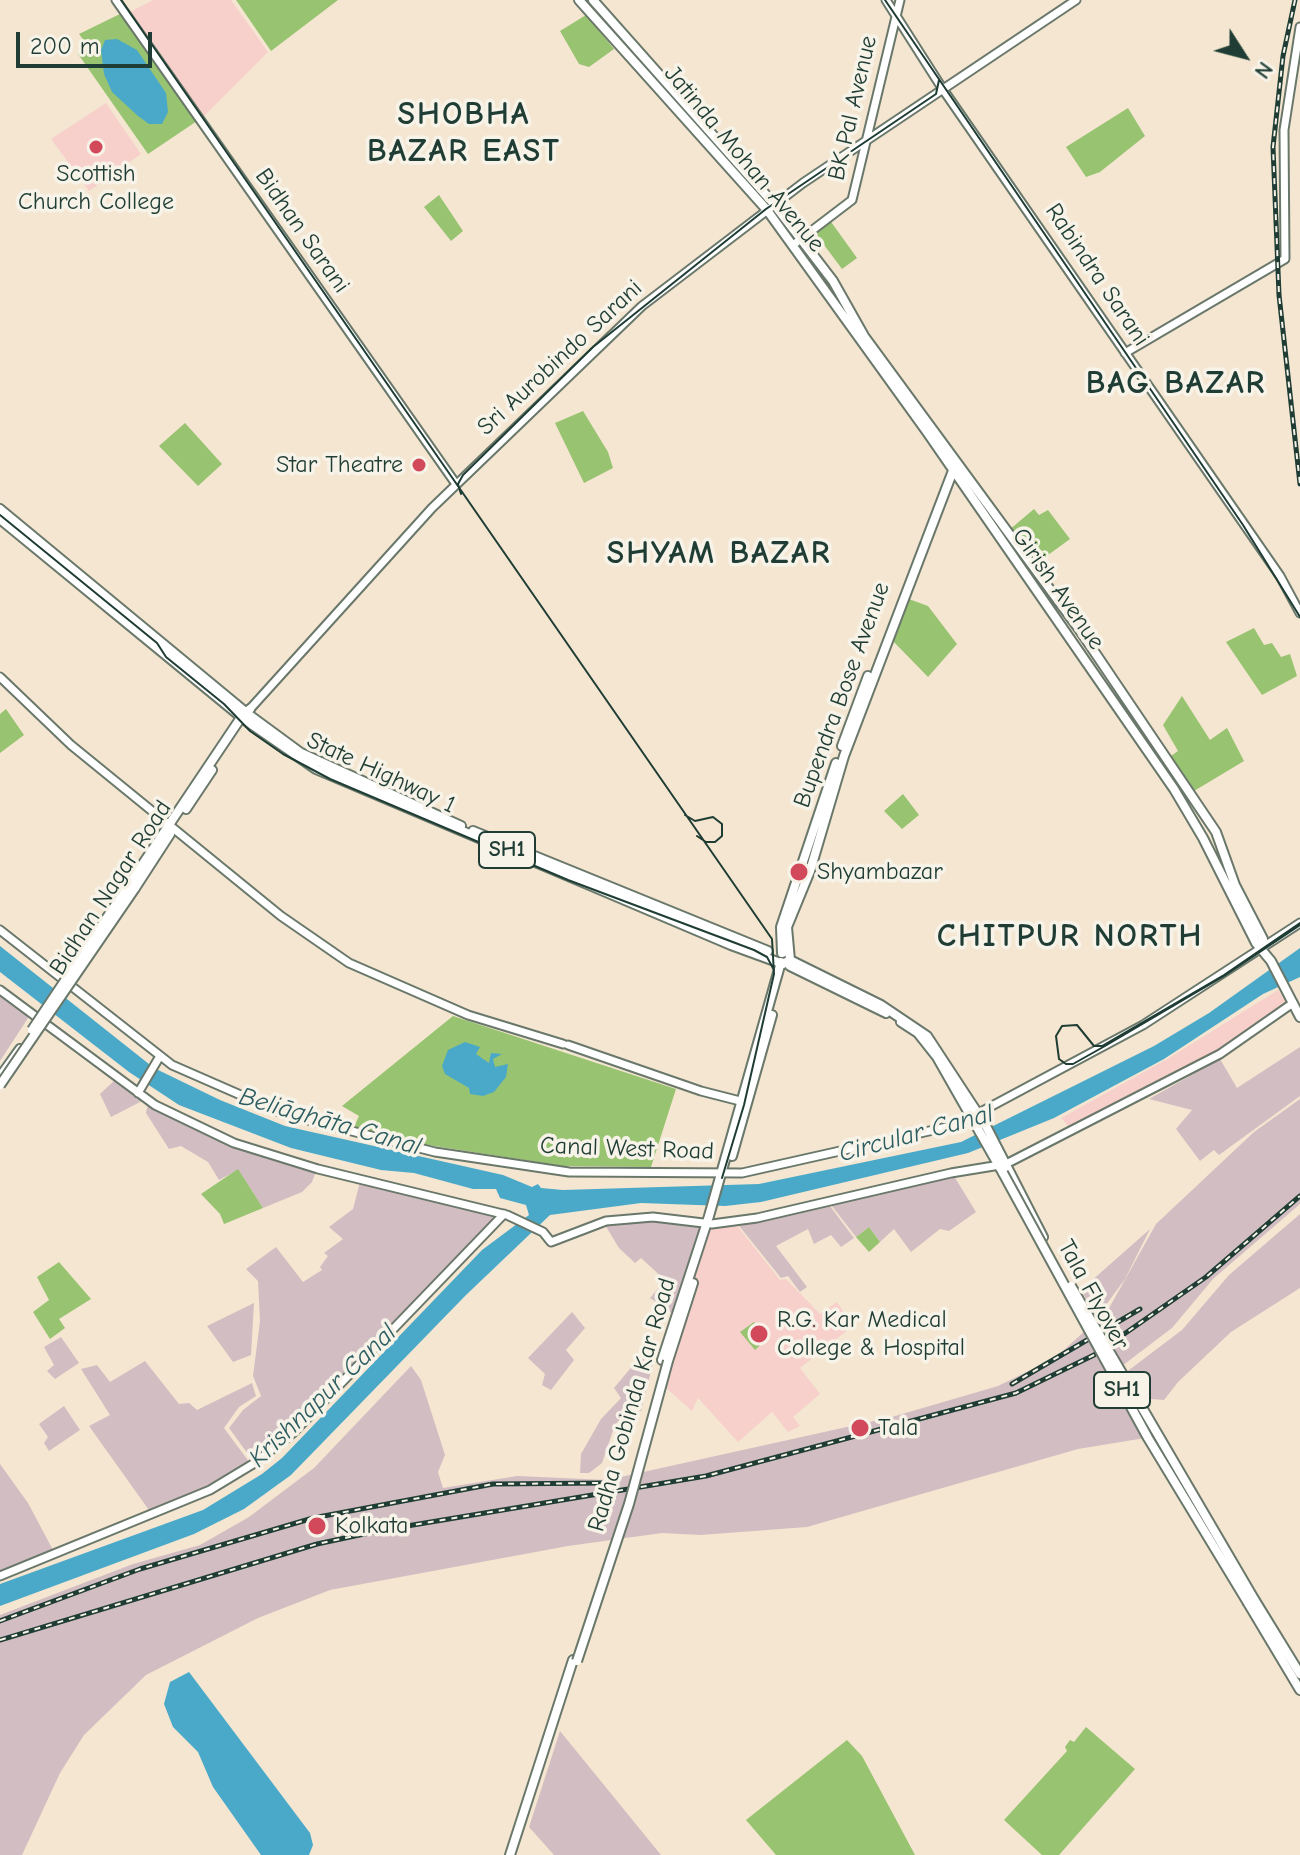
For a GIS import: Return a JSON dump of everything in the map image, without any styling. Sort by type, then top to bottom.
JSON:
[{"type":"main road","name":"Bidhan Sarani","points":[[116,0],[456,484]]},
{"type":"main road","name":"Jatinda Mohan Avenue","points":[[579,0],[770,207],[953,461]]},
{"type":"main road","points":[[593,0],[770,207]]},
{"type":"main road","name":"Rabindra Sarani","points":[[886,0],[942,88],[1280,576],[1300,613]]},
{"type":"main road","name":"BK Pal Avenue","points":[[797,242],[852,200],[900,0]]},
{"type":"main road","name":"Sri Aurobindo Sarani","points":[[246,714],[456,484],[623,323],[770,207],[1076,0]]},
{"type":"main road","points":[[1125,353],[1285,259],[1284,130],[1300,27]]},
{"type":"main road","points":[[953,461],[1206,814],[1216,832],[1235,885],[1263,939],[1262,949],[1300,1017]]},
{"type":"main road","name":"Girish Avenue","points":[[953,461],[1203,838],[1227,891],[1262,949]]},
{"type":"main road","name":"Bupendra Bose Avenue","points":[[784,959],[781,927],[826,791],[953,461]]},
{"type":"main road","name":"SH1","points":[[0,509],[246,714]]},
{"type":"main road","name":"SH1","points":[[0,519],[246,714]]},
{"type":"main road","points":[[0,677],[71,745],[171,828],[281,916],[349,963],[468,1015],[565,1044],[701,1091],[746,1102]]},
{"type":"main road","points":[[0,1077],[132,887],[246,714]]},
{"type":"main road","name":"State Highway 1","points":[[246,714],[326,775],[731,945],[784,959]]},
{"type":"main road","name":"Bidhan Nagar Road","points":[[0,1085],[132,887]]},
{"type":"main road","points":[[1262,949],[1300,923]]},
{"type":"main road","name":"Canal West Road","points":[[0,930],[159,1057],[284,1114],[435,1152],[569,1172],[724,1175],[947,1127],[1128,1034],[1262,949]]},
{"type":"main road","name":"Radha Gobinda Kar Road","points":[[512,1855],[629,1504],[665,1360],[746,1102],[784,959]]},
{"type":"main road","name":"SH1","points":[[784,959],[918,1033],[976,1114],[1004,1168]]},
{"type":"main road","points":[[0,990],[155,1105],[234,1143],[318,1169],[506,1214],[543,1232],[551,1242],[606,1221],[653,1217],[710,1220],[757,1218],[951,1173],[1004,1168],[1220,1054],[1294,1005]]},
{"type":"main road","points":[[138,1091],[159,1057]]},
{"type":"main road","name":"Tala Flyover","points":[[1004,1168],[1253,1604]]},
{"type":"main road","name":"Tala Flyover","points":[[1004,1168],[1148,1438],[1253,1604]]},
{"type":"main road","points":[[0,1576],[210,1490],[253,1464],[293,1433],[506,1214]]},
{"type":"main road","name":"SH1","points":[[1253,1604],[1300,1674]]},
{"type":"main road","name":"SH1","points":[[1253,1604],[1300,1690]]},
{"type":"shaded area","points":[[153,0],[231,0],[268,52],[203,117],[130,12]]},
{"type":"shaded area","name":"Scottish Church College","points":[[106,103],[141,154],[89,191],[51,139]]},
{"type":"shaded area","points":[[1278,990],[1288,1006],[1221,1048],[1070,1128],[1061,1118],[1169,1058]]},
{"type":"shaded area","points":[[0,993],[30,1015],[0,1061]]},
{"type":"shaded area","points":[[1300,1047],[1300,1096],[1219,1155],[1214,1150],[1200,1161],[1176,1129],[1192,1110],[1149,1099],[1220,1059],[1237,1088]]},
{"type":"shaded area","points":[[117,1078],[144,1100],[111,1117],[100,1094]]},
{"type":"shaded area","points":[[1300,1099],[1300,1204],[1213,1279],[1172,1328],[1110,1375],[1145,1438],[1078,1449],[807,1527],[701,1535],[662,1533],[568,1546],[330,1590],[258,1618],[146,1675],[84,1735],[60,1773],[22,1855],[0,1855],[0,1615],[133,1564],[200,1545],[249,1517],[314,1468],[411,1366],[421,1380],[445,1455],[438,1472],[443,1488],[517,1476],[607,1480],[892,1417],[998,1386],[1055,1358],[1108,1310],[1156,1224],[1254,1132]]},
{"type":"shaded area","points":[[148,1104],[316,1171],[312,1182],[302,1192],[263,1208],[238,1170],[219,1180],[208,1162],[181,1146],[169,1149],[146,1113]]},
{"type":"shaded area","points":[[954,1176],[976,1212],[949,1231],[940,1229],[911,1252],[894,1229],[880,1242],[869,1227],[856,1237],[828,1201]]},
{"type":"shaded area","points":[[360,1182],[498,1218],[292,1431],[253,1461],[229,1428],[243,1410],[261,1396],[253,1376],[260,1321],[258,1281],[246,1269],[276,1247],[303,1282],[322,1270],[320,1267],[328,1256],[324,1253],[343,1239],[329,1227],[353,1209]]},
{"type":"shaded area","points":[[827,1202],[854,1238],[841,1247],[831,1235],[814,1244],[808,1229],[776,1246],[807,1287],[800,1292],[788,1276],[781,1278],[736,1222]]},
{"type":"shaded area","points":[[1300,1214],[1300,1288],[1231,1332],[1178,1382],[1164,1400],[1151,1399],[1125,1373],[1182,1330],[1229,1275]]},
{"type":"shaded area","points":[[650,1221],[700,1226],[675,1315],[650,1298],[665,1280],[641,1258],[635,1263],[619,1248],[605,1225]]},
{"type":"shaded area","name":"R.G. Kar Medical College & Hospital","points":[[735,1223],[780,1280],[786,1279],[820,1314],[837,1302],[853,1326],[800,1368],[820,1394],[793,1417],[800,1426],[788,1432],[772,1412],[738,1442],[698,1398],[692,1411],[665,1387],[673,1342],[708,1225]]},
{"type":"shaded area","points":[[1150,1229],[1125,1279],[1097,1317],[1081,1290]]},
{"type":"shaded area","points":[[254,1303],[251,1355],[233,1362],[207,1326]]},
{"type":"shaded area","points":[[572,1312],[585,1328],[566,1350],[574,1360],[551,1390],[542,1385],[545,1374],[528,1358]]},
{"type":"shaded area","points":[[61,1337],[79,1363],[55,1379],[47,1371],[54,1365],[44,1347]]},
{"type":"shaded area","points":[[651,1352],[655,1355],[641,1411],[631,1407],[615,1425],[602,1463],[589,1473],[580,1473],[581,1454],[601,1419],[621,1398],[614,1388],[634,1364]]},
{"type":"shaded area","points":[[145,1361],[179,1404],[189,1403],[197,1410],[252,1383],[256,1396],[239,1407],[224,1428],[250,1463],[228,1479],[151,1513],[89,1426],[110,1415],[81,1369],[97,1365],[110,1382]]},
{"type":"shaded area","points":[[64,1406],[80,1430],[49,1451],[44,1443],[48,1437],[39,1424]]},
{"type":"shaded area","points":[[0,1464],[28,1503],[54,1552],[0,1575]]},
{"type":"shaded area","points":[[560,1731],[661,1855],[554,1855],[529,1827]]},
{"type":"green space","points":[[236,0],[338,0],[271,51]]},
{"type":"green space","points":[[122,13],[197,121],[148,154],[78,54],[89,47],[79,34]]},
{"type":"green space","points":[[586,15],[614,49],[589,67],[579,64],[560,31]]},
{"type":"green space","points":[[1128,108],[1145,136],[1100,172],[1086,177],[1066,147]]},
{"type":"green space","points":[[439,195],[463,231],[451,241],[424,207]]},
{"type":"green space","points":[[829,219],[857,258],[842,269],[813,230]]},
{"type":"green space","points":[[583,411],[608,452],[613,468],[584,483],[555,423]]},
{"type":"green space","points":[[185,423],[222,464],[198,486],[159,446]]},
{"type":"green space","points":[[1034,509],[1039,515],[1048,510],[1070,539],[1026,571],[1002,536]]},
{"type":"green space","points":[[906,598],[928,606],[957,644],[928,677],[890,638]]},
{"type":"green space","points":[[1254,628],[1264,645],[1272,643],[1281,657],[1290,654],[1297,676],[1262,695],[1226,642]]},
{"type":"green space","points":[[1182,696],[1210,740],[1227,728],[1244,761],[1184,797],[1162,762],[1178,751],[1163,725]]},
{"type":"green space","points":[[6,709],[24,735],[0,753],[0,714]]},
{"type":"green space","points":[[903,794],[919,815],[902,829],[884,811]]},
{"type":"green space","points":[[453,1016],[676,1089],[651,1167],[563,1166],[428,1145],[354,1127],[359,1116],[342,1106]]},
{"type":"green space","points":[[238,1169],[263,1208],[224,1224],[220,1214],[201,1194]]},
{"type":"green space","points":[[869,1227],[880,1242],[869,1252],[856,1237]]},
{"type":"green space","points":[[59,1262],[91,1299],[59,1319],[65,1328],[50,1339],[33,1312],[49,1300],[37,1277]]},
{"type":"green space","points":[[754,1322],[767,1339],[755,1350],[740,1332]]},
{"type":"green space","points":[[1086,1727],[1135,1769],[1059,1855],[1042,1855],[1004,1820],[1067,1751],[1065,1747],[1070,1740],[1074,1742]]},
{"type":"green space","points":[[847,1740],[862,1756],[915,1855],[776,1855],[746,1820]]},
{"type":"water","points":[[117,39],[137,50],[166,93],[168,112],[162,124],[149,124],[112,92],[104,74],[101,50],[105,40]]},
{"type":"water","points":[[0,946],[154,1068],[220,1100],[285,1126],[503,1175],[532,1187],[538,1184],[541,1188],[563,1190],[759,1184],[961,1142],[1154,1046],[1209,1013],[1300,948],[1300,977],[1263,994],[1164,1059],[1054,1118],[968,1153],[761,1202],[725,1206],[641,1203],[550,1215],[466,1295],[291,1475],[244,1509],[194,1534],[0,1606],[0,1584],[203,1510],[262,1474],[282,1458],[482,1250],[529,1215],[526,1205],[500,1198],[496,1189],[473,1189],[414,1173],[381,1170],[291,1148],[179,1105],[129,1072],[0,972]]},
{"type":"water","points":[[465,1042],[480,1047],[476,1054],[489,1063],[491,1053],[502,1054],[493,1059],[495,1067],[508,1064],[506,1077],[494,1092],[483,1096],[470,1094],[469,1088],[445,1074],[442,1066],[448,1050]]},
{"type":"water","points":[[189,1672],[310,1833],[313,1845],[309,1855],[261,1855],[213,1787],[198,1752],[173,1727],[164,1704],[170,1682]]},
{"type":"tram line","points":[[121,0],[772,939],[774,974],[744,1105],[722,1178]]},
{"type":"tram line","points":[[885,0],[1243,525],[1300,617]]},
{"type":"tram line","points":[[461,494],[458,484],[463,475],[593,347],[766,209],[936,94],[939,80]]},
{"type":"tram line","points":[[0,515],[157,643],[166,657],[224,704],[250,731],[283,754],[330,779],[568,880],[754,950],[767,957],[774,970]]},
{"type":"tram line","points":[[685,815],[695,821],[713,817],[722,824],[722,836],[715,842],[706,842],[697,836]]},
{"type":"tram line","points":[[1300,923],[1224,975],[1102,1046],[1094,1046],[1077,1025],[1062,1026],[1056,1036],[1059,1059],[1073,1064],[1224,976],[1300,925]]},
{"type":"railway","points":[[1295,0],[1283,56],[1273,147],[1279,295],[1300,484]]},
{"type":"railway","points":[[0,1640],[317,1544],[383,1530],[706,1476],[1016,1393],[1094,1355],[1206,1277],[1300,1196]]},
{"type":"railway","points":[[1012,1384],[1140,1309]]},
{"type":"railway","points":[[0,1621],[140,1569],[313,1518],[493,1484],[605,1483]]},
{"type":"place","name":"Scottish Church College","points":[[96,147]]},
{"type":"place","name":"Star Theatre","points":[[419,465]]},
{"type":"place","name":"Shyambazar","points":[[799,872]]},
{"type":"place","name":"R.G. Kar Medical College & Hospital","points":[[759,1334]]},
{"type":"place","name":"Tala","points":[[860,1428]]},
{"type":"place","name":"Kolkata","points":[[317,1526]]},
{"type":"district","name":"SHOBHA BAZAR EAST","points":[[464,134]]},
{"type":"district","name":"BAG BAZAR","points":[[1176,384]]},
{"type":"district","name":"SHYAM BAZAR","points":[[719,554]]},
{"type":"district","name":"CHITPUR NORTH","points":[[1070,937]]},
{"type":"water label","name":"Beliāghāta Canal","points":[[330,1122]]},
{"type":"water label","name":"Circular Canal","points":[[916,1134]]},
{"type":"water label","name":"Krishnapur Canal","points":[[323,1396]]}]
